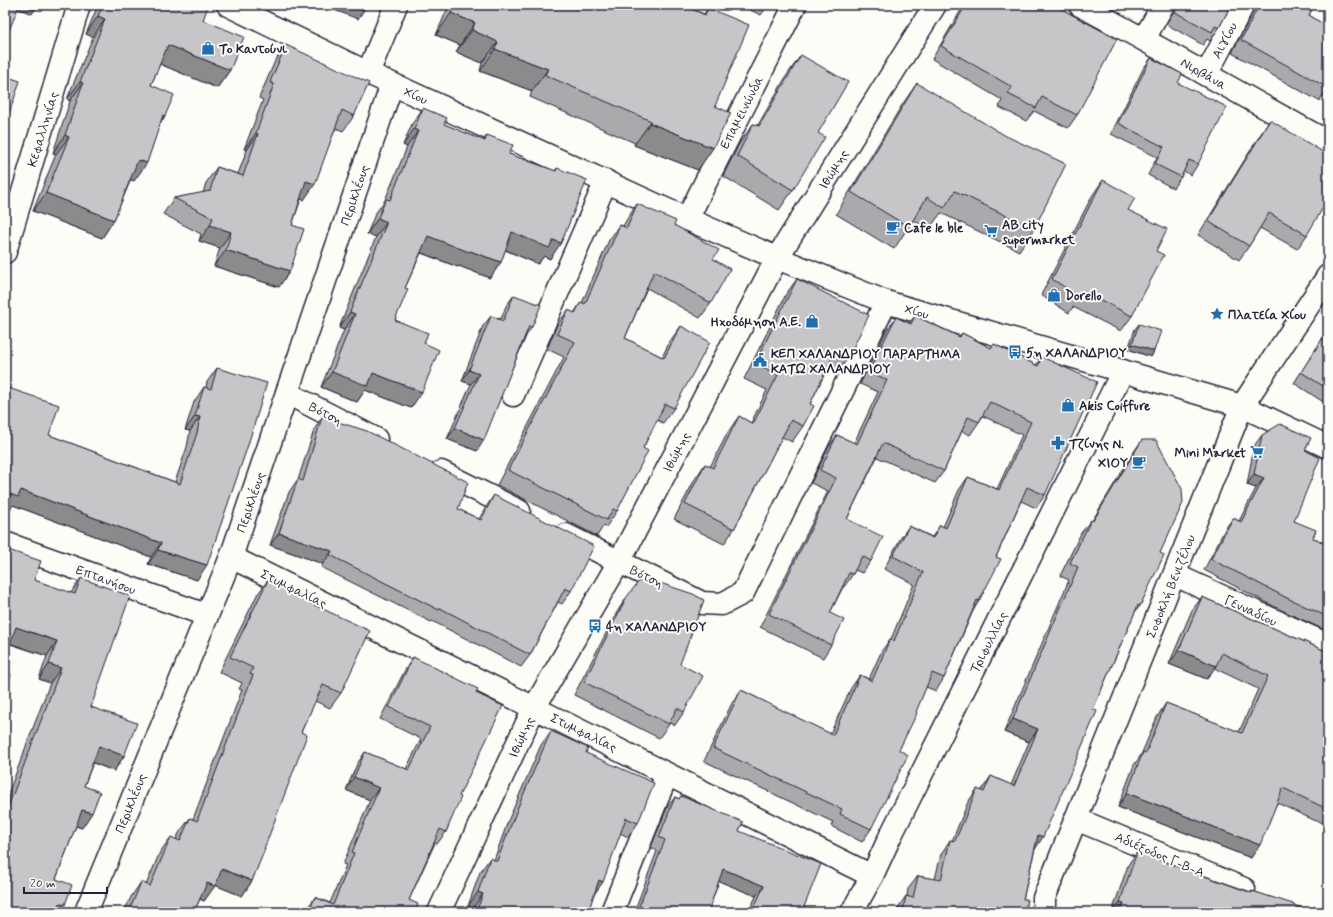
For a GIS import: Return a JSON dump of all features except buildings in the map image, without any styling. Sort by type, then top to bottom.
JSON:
[{"type":"street","name":"Κεφαλληνίας","points":[[5,252],[79,5]]},
{"type":"street","name":"Χίου","points":[[228,5],[368,73],[686,219],[886,302],[1242,406],[1328,447]]},
{"type":"street","points":[[368,73],[396,5]]},
{"type":"street","name":"Επαμεινώνδα","points":[[686,219],[795,5]]},
{"type":"street","name":"Ιθώμης","points":[[439,912],[534,708],[619,562],[777,258],[935,5]]},
{"type":"street","name":"Νιρβάνα","points":[[1080,5],[1328,142]]},
{"type":"street","points":[[1144,39],[1163,5]]},
{"type":"street","name":"Αιγίου","points":[[1206,75],[1243,5]]},
{"type":"street","name":"Περικλέους","points":[[86,912],[206,615],[231,557],[392,84]]},
{"type":"street","points":[[513,395],[606,181]]},
{"type":"street","name":"Σοφοκλή Βενιζέλου","points":[[1044,912],[1044,898],[1242,406],[1321,301],[1328,276]]},
{"type":"street","name":"Βότση","points":[[421,461],[702,603],[722,604],[743,593],[886,302]]},
{"type":"street","name":"Τριφυλλίας","points":[[852,912],[872,876],[892,832],[1123,371]]},
{"type":"street","name":"Βότση","points":[[287,393],[393,447]]},
{"type":"street","name":"Επτανήσου","points":[[5,543],[206,615]]},
{"type":"street","name":"Στυμφαλίας","points":[[231,557],[872,876]]},
{"type":"street","name":"Γενναδίου","points":[[1175,575],[1328,645]]},
{"type":"street","points":[[612,912],[666,774]]},
{"type":"street","name":"Αδιέξοδος Γ-Β-Α","points":[[1076,819],[1244,889]]},
{"type":"place","name":"Το Καντούνι","points":[[208,48]]},
{"type":"place","name":"Cafe le ble","points":[[893,227]]},
{"type":"place","name":"AB city supermarket","points":[[991,231]]},
{"type":"place","name":"Dorello","points":[[1054,295]]},
{"type":"place","name":"Πλατεία Χίου","points":[[1217,314]]},
{"type":"place","name":"Ηχοδόμηση Α.Ε.","points":[[812,321]]},
{"type":"place","name":"5η ΧΑΛΑΝΔΡΙΟΥ","points":[[1015,352]]},
{"type":"place","name":"ΚΕΠ ΧΑΛΑΝΔΡΙΟΥ ΠΑΡΑΡΤΗΜΑ ΚΑΤΩ ΧΑΛΑΝΔΡΙΟΥ","points":[[760,360]]},
{"type":"place","name":"Akis Coiffure","points":[[1068,405]]},
{"type":"place","name":"Τζίνης Ν.","points":[[1058,443]]},
{"type":"place","name":"Mini Market","points":[[1257,452]]},
{"type":"place","name":"ΧΙΟΥ","points":[[1139,462]]},
{"type":"place","name":"4η ΧΑΛΑΝΔΡΙΟΥ","points":[[595,626]]}]
